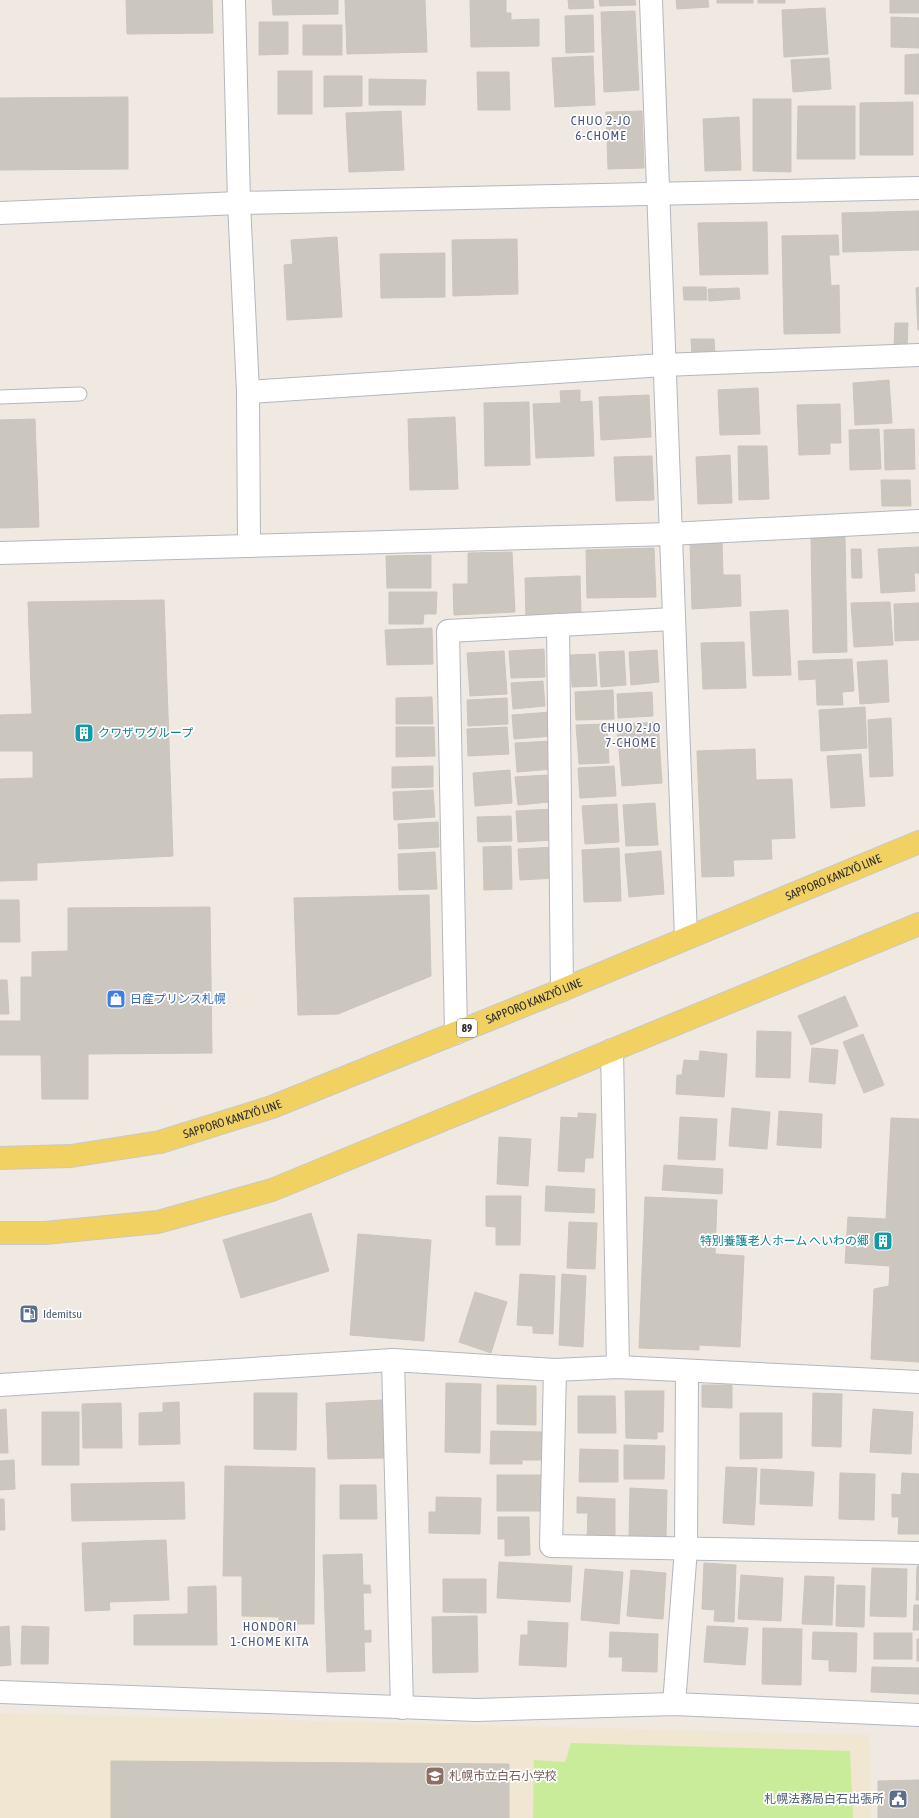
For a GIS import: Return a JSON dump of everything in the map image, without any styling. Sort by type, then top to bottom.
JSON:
[{"type":"main road","name":"SAPPORO KANZYŌ LINE","points":[[0,1158],[71,1156],[160,1142],[272,1107],[562,990],[919,842]]},
{"type":"main road","points":[[0,1233],[45,1233],[158,1222],[272,1190],[919,924]]},
{"type":"street","points":[[234,0],[239,203],[248,392],[249,546]]},
{"type":"street","points":[[651,0],[686,938]]},
{"type":"street","points":[[0,213],[239,203],[919,188]]},
{"type":"street","points":[[248,392],[664,365],[919,355]]},
{"type":"street","points":[[0,553],[670,534],[919,521]]},
{"type":"street","points":[[456,1032],[448,631],[673,619]]},
{"type":"street","points":[[558,625],[562,990]]},
{"type":"street","points":[[612,1050],[618,1367]]},
{"type":"street","points":[[393,1360],[402,1708]]},
{"type":"street","points":[[0,1385],[393,1360],[555,1370],[618,1367],[919,1382]]},
{"type":"street","points":[[555,1370],[551,1546],[919,1553]]},
{"type":"street","points":[[674,1704],[686,1549],[687,1371]]},
{"type":"street","points":[[0,1692],[476,1710],[674,1704],[919,1715]]},
{"type":"lane","points":[[0,397],[80,394]]},
{"type":"shaded area","name":"札幌市立白石小学校","points":[[0,1713],[870,1735],[871,1818],[0,1818]]},
{"type":"green space","points":[[571,1743],[850,1751],[853,1818],[533,1818],[534,1760],[565,1762]]},
{"type":"building","points":[[126,0],[212,0],[213,33],[127,34]]},
{"type":"building","points":[[272,0],[338,0],[338,14],[273,15]]},
{"type":"building","points":[[345,0],[425,0],[427,52],[347,54]]},
{"type":"building","points":[[470,0],[506,0],[506,13],[511,13],[511,20],[539,19],[539,46],[471,47]]},
{"type":"building","points":[[568,0],[593,0],[594,8],[569,9]]},
{"type":"building","points":[[599,0],[635,0],[636,5],[600,6]]},
{"type":"building","points":[[676,0],[708,0],[709,7],[677,9]]},
{"type":"building","points":[[717,0],[753,0],[753,3],[717,3]]},
{"type":"building","points":[[758,0],[785,0],[785,3],[758,3]]},
{"type":"building","points":[[890,0],[919,0],[919,13],[890,13]]},
{"type":"building","points":[[825,8],[828,54],[784,57],[782,10]]},
{"type":"building","points":[[635,11],[639,90],[604,92],[601,12]]},
{"type":"building","points":[[593,15],[594,52],[566,53],[565,16]]},
{"type":"building","points":[[891,17],[919,18],[919,48],[891,47]]},
{"type":"building","points":[[259,22],[288,22],[288,54],[259,55]]},
{"type":"building","points":[[303,25],[342,25],[342,55],[303,55]]},
{"type":"building","points":[[919,54],[919,94],[905,94],[905,55]]},
{"type":"building","points":[[593,56],[595,105],[555,107],[552,58]]},
{"type":"building","points":[[829,58],[831,89],[793,92],[791,60]]},
{"type":"building","points":[[278,71],[312,71],[312,114],[278,114]]},
{"type":"building","points":[[477,72],[509,72],[510,110],[478,110]]},
{"type":"building","points":[[324,76],[362,76],[362,106],[324,107]]},
{"type":"building","points":[[369,79],[426,80],[425,105],[369,105]]},
{"type":"building","points":[[128,97],[128,169],[0,170],[0,98]]},
{"type":"building","points":[[753,99],[791,99],[791,172],[753,171]]},
{"type":"building","points":[[913,102],[913,155],[860,155],[860,103]]},
{"type":"building","points":[[798,106],[855,106],[855,159],[797,159]]},
{"type":"building","points":[[401,111],[404,170],[349,172],[346,113]]},
{"type":"building","points":[[642,111],[644,168],[608,169],[606,112]]},
{"type":"building","points":[[739,117],[741,170],[705,171],[703,119]]},
{"type":"building","points":[[919,211],[919,250],[843,252],[842,213]]},
{"type":"building","points":[[767,222],[768,274],[700,275],[698,223]]},
{"type":"building","points":[[838,235],[839,255],[829,255],[831,286],[839,285],[840,333],[784,334],[782,236]]},
{"type":"building","points":[[337,237],[342,317],[287,320],[284,265],[293,264],[291,240]]},
{"type":"building","points":[[517,239],[518,294],[453,296],[452,240]]},
{"type":"building","points":[[445,253],[445,297],[381,298],[380,254]]},
{"type":"building","points":[[683,287],[706,287],[707,300],[684,300]]},
{"type":"building","points":[[919,287],[919,330],[918,330],[916,288]]},
{"type":"building","points":[[739,288],[740,299],[709,301],[708,289]]},
{"type":"building","points":[[895,323],[908,323],[907,347],[894,347]]},
{"type":"building","points":[[691,339],[714,339],[715,354],[692,355]]},
{"type":"building","points":[[889,380],[892,423],[855,425],[853,383]]},
{"type":"building","points":[[758,388],[760,434],[720,435],[718,390]]},
{"type":"building","points":[[580,390],[580,402],[592,401],[594,456],[536,458],[533,404],[561,403],[560,391]]},
{"type":"building","points":[[649,395],[651,437],[601,440],[599,397]]},
{"type":"building","points":[[529,402],[530,465],[485,466],[484,403]]},
{"type":"building","points":[[840,404],[841,443],[830,443],[830,454],[799,455],[797,405]]},
{"type":"building","points":[[455,417],[458,489],[410,490],[408,419]]},
{"type":"building","points":[[35,419],[39,527],[0,528],[0,420]]},
{"type":"building","points":[[879,429],[881,469],[850,470],[849,430]]},
{"type":"building","points":[[914,429],[915,469],[885,470],[884,430]]},
{"type":"building","points":[[738,446],[767,446],[769,499],[739,500]]},
{"type":"building","points":[[730,455],[732,503],[698,504],[696,457]]},
{"type":"building","points":[[652,456],[654,500],[616,501],[614,457]]},
{"type":"building","points":[[881,480],[910,480],[911,506],[882,506]]},
{"type":"building","points":[[845,537],[847,652],[813,653],[811,538]]},
{"type":"building","points":[[722,541],[723,575],[740,575],[741,606],[692,609],[690,542]]},
{"type":"building","points":[[919,547],[919,573],[914,573],[915,591],[881,593],[878,549]]},
{"type":"building","points":[[654,548],[656,597],[587,598],[586,550]]},
{"type":"building","points":[[851,549],[861,549],[862,578],[852,578]]},
{"type":"building","points":[[512,552],[515,612],[454,615],[453,584],[468,584],[468,553]]},
{"type":"building","points":[[431,555],[431,588],[387,588],[386,556]]},
{"type":"building","points":[[580,576],[581,616],[526,618],[525,578]]},
{"type":"building","points":[[389,592],[437,592],[436,614],[424,614],[423,624],[389,624]]},
{"type":"building","name":"クワザワグループ","points":[[164,600],[173,856],[37,863],[37,880],[0,881],[0,779],[33,778],[33,751],[0,751],[0,715],[32,714],[28,602]]},
{"type":"building","points":[[890,602],[893,645],[854,647],[851,603]]},
{"type":"building","points":[[919,603],[919,640],[895,641],[894,604]]},
{"type":"building","points":[[788,610],[791,675],[753,676],[750,612]]},
{"type":"building","points":[[432,628],[433,664],[387,665],[385,630]]},
{"type":"building","points":[[744,642],[746,688],[703,689],[701,643]]},
{"type":"building","points":[[544,649],[545,677],[511,678],[509,651]]},
{"type":"building","points":[[657,650],[659,682],[631,685],[629,652]]},
{"type":"building","points":[[504,651],[507,694],[470,696],[467,653]]},
{"type":"building","points":[[624,651],[626,685],[601,687],[599,652]]},
{"type":"building","points":[[595,654],[597,686],[572,687],[570,655]]},
{"type":"building","points":[[852,659],[854,691],[842,692],[843,705],[817,705],[816,679],[799,680],[798,661]]},
{"type":"building","points":[[887,660],[889,702],[860,704],[857,662]]},
{"type":"building","points":[[543,681],[545,706],[513,709],[511,683]]},
{"type":"building","points":[[613,690],[614,719],[576,720],[575,692]]},
{"type":"building","points":[[652,692],[653,716],[618,718],[617,694]]},
{"type":"building","points":[[432,697],[433,724],[396,724],[396,698]]},
{"type":"building","points":[[507,698],[508,724],[468,726],[467,700]]},
{"type":"building","points":[[865,707],[867,748],[821,751],[819,710]]},
{"type":"building","points":[[551,712],[553,736],[514,739],[512,715]]},
{"type":"building","points":[[891,718],[893,776],[870,777],[868,720]]},
{"type":"building","points":[[658,722],[662,783],[622,786],[617,725]]},
{"type":"building","points":[[607,724],[609,763],[579,764],[576,725]]},
{"type":"building","points":[[396,727],[434,727],[435,756],[396,757]]},
{"type":"building","points":[[507,727],[509,754],[468,756],[467,729]]},
{"type":"building","points":[[551,741],[553,769],[517,772],[515,743]]},
{"type":"building","points":[[755,749],[756,780],[792,779],[795,838],[771,839],[772,859],[733,860],[734,876],[702,877],[697,751]]},
{"type":"building","points":[[861,754],[865,806],[831,808],[827,756]]},
{"type":"building","points":[[433,766],[433,787],[392,788],[392,767]]},
{"type":"building","points":[[614,766],[616,796],[580,798],[578,768]]},
{"type":"building","points":[[510,770],[512,803],[475,806],[473,773]]},
{"type":"building","points":[[547,775],[549,802],[518,805],[515,777]]},
{"type":"building","points":[[433,790],[435,817],[394,820],[393,792]]},
{"type":"building","points":[[655,803],[658,845],[626,846],[623,805]]},
{"type":"building","points":[[617,804],[619,842],[585,844],[582,806]]},
{"type":"building","points":[[553,809],[555,840],[518,842],[516,811]]},
{"type":"building","points":[[511,816],[512,841],[478,842],[477,817]]},
{"type":"building","points":[[438,822],[439,847],[399,849],[398,824]]},
{"type":"building","points":[[511,846],[512,889],[484,890],[483,847]]},
{"type":"building","points":[[555,847],[556,878],[520,880],[518,849]]},
{"type":"building","points":[[619,848],[621,901],[584,902],[582,850]]},
{"type":"building","points":[[661,851],[664,894],[629,897],[625,854]]},
{"type":"building","points":[[435,852],[437,889],[399,890],[398,854]]},
{"type":"building","points":[[429,895],[431,976],[338,1014],[298,1015],[294,898]]},
{"type":"building","points":[[0,900],[19,900],[20,942],[0,942]]},
{"type":"building","name":"日産プリンス札幌","points":[[210,907],[212,1053],[88,1054],[88,1099],[42,1099],[41,1055],[0,1055],[0,1021],[21,1021],[21,977],[32,977],[32,952],[68,951],[68,908]]},
{"type":"building","points":[[0,980],[7,980],[9,1014],[0,1014]]},
{"type":"building","points":[[845,996],[858,1026],[811,1045],[798,1016]]},
{"type":"building","points":[[757,1031],[791,1032],[790,1078],[756,1077]]},
{"type":"building","points":[[863,1034],[884,1085],[864,1093],[843,1042]]},
{"type":"building","points":[[812,1048],[838,1050],[835,1084],[809,1082]]},
{"type":"building","points":[[700,1051],[727,1054],[724,1097],[676,1094],[677,1075],[682,1075],[684,1060],[699,1061]]},
{"type":"building","points":[[732,1108],[770,1112],[767,1149],[729,1146]]},
{"type":"building","points":[[779,1111],[822,1114],[821,1148],[777,1145]]},
{"type":"building","points":[[578,1113],[596,1114],[593,1158],[585,1158],[584,1172],[558,1171],[561,1117],[578,1118]]},
{"type":"building","points":[[680,1117],[717,1119],[715,1160],[678,1159]]},
{"type":"building","name":"特別養護老人ホーム へいわの郷","points":[[891,1118],[919,1119],[919,1362],[871,1359],[874,1289],[889,1286],[890,1266],[845,1263],[848,1217],[886,1219]]},
{"type":"building","points":[[499,1137],[531,1139],[528,1186],[497,1184]]},
{"type":"building","points":[[664,1165],[723,1169],[722,1194],[662,1190]]},
{"type":"building","points":[[546,1186],[595,1189],[594,1213],[545,1211]]},
{"type":"building","points":[[486,1196],[521,1196],[520,1245],[496,1245],[496,1227],[486,1226]]},
{"type":"building","points":[[645,1197],[717,1200],[715,1254],[744,1256],[740,1347],[699,1345],[699,1350],[639,1348]]},
{"type":"building","points":[[311,1213],[329,1271],[241,1298],[223,1240]]},
{"type":"building","points":[[569,1222],[597,1223],[595,1269],[567,1268]]},
{"type":"building","points":[[358,1234],[431,1240],[424,1341],[350,1335]]},
{"type":"building","points":[[520,1274],[555,1276],[553,1334],[533,1333],[533,1326],[517,1325]]},
{"type":"building","points":[[562,1274],[586,1276],[583,1347],[559,1345]]},
{"type":"building","points":[[475,1292],[507,1302],[491,1353],[459,1342]]},
{"type":"building","points":[[446,1383],[481,1384],[480,1453],[445,1452]]},
{"type":"building","points":[[497,1385],[536,1386],[536,1425],[497,1424]]},
{"type":"building","points":[[702,1385],[732,1385],[732,1408],[702,1407]]},
{"type":"building","points":[[625,1391],[664,1391],[663,1432],[657,1432],[657,1439],[626,1438]]},
{"type":"building","points":[[254,1393],[297,1393],[296,1450],[254,1449]]},
{"type":"building","points":[[813,1393],[842,1394],[841,1447],[812,1446]]},
{"type":"building","points":[[578,1396],[615,1396],[616,1433],[578,1433]]},
{"type":"building","points":[[382,1400],[384,1458],[328,1459],[326,1403]]},
{"type":"building","points":[[179,1402],[180,1444],[139,1445],[139,1413],[163,1412],[163,1403]]},
{"type":"building","points":[[121,1403],[122,1448],[83,1448],[82,1404]]},
{"type":"building","points":[[6,1409],[8,1453],[0,1453],[0,1410]]},
{"type":"building","points":[[873,1409],[913,1412],[911,1454],[870,1452]]},
{"type":"building","points":[[42,1412],[79,1412],[79,1465],[42,1465]]},
{"type":"building","points":[[740,1413],[782,1413],[782,1458],[740,1459]]},
{"type":"building","points":[[491,1431],[543,1432],[542,1460],[522,1460],[522,1464],[490,1464]]},
{"type":"building","points":[[624,1445],[665,1446],[664,1479],[624,1479]]},
{"type":"building","points":[[580,1449],[618,1450],[618,1482],[579,1482]]},
{"type":"building","points":[[14,1460],[15,1489],[0,1490],[0,1461]]},
{"type":"building","points":[[225,1466],[315,1468],[314,1624],[279,1624],[279,1617],[242,1616],[242,1576],[223,1576]]},
{"type":"building","points":[[726,1467],[757,1468],[754,1525],[723,1523]]},
{"type":"building","points":[[761,1469],[814,1472],[812,1506],[760,1504]]},
{"type":"building","points":[[840,1473],[875,1474],[874,1520],[839,1519]]},
{"type":"building","points":[[902,1473],[919,1474],[919,1534],[898,1534],[899,1517],[892,1517],[892,1494],[901,1495]]},
{"type":"building","points":[[497,1475],[541,1475],[541,1511],[497,1511]]},
{"type":"building","points":[[184,1482],[185,1519],[72,1521],[71,1484]]},
{"type":"building","points":[[340,1485],[376,1485],[377,1519],[340,1519]]},
{"type":"building","points":[[630,1488],[667,1490],[666,1539],[629,1537]]},
{"type":"building","points":[[436,1497],[481,1498],[480,1534],[429,1533],[429,1512],[436,1512]]},
{"type":"building","points":[[577,1497],[615,1499],[615,1538],[587,1538],[588,1513],[577,1513]]},
{"type":"building","points":[[0,1499],[4,1499],[5,1530],[0,1530]]},
{"type":"building","points":[[498,1517],[529,1517],[530,1555],[505,1556],[505,1539],[498,1539]]},
{"type":"building","points":[[166,1540],[169,1600],[109,1602],[110,1610],[85,1611],[82,1543]]},
{"type":"building","points":[[362,1554],[363,1585],[370,1585],[371,1593],[363,1593],[364,1631],[371,1630],[371,1642],[364,1642],[365,1671],[327,1672],[323,1555]]},
{"type":"building","points":[[499,1562],[572,1566],[570,1602],[497,1598]]},
{"type":"building","points":[[704,1563],[736,1565],[734,1622],[714,1621],[715,1610],[702,1609]]},
{"type":"building","points":[[917,1566],[919,1566],[919,1600],[916,1600]]},
{"type":"building","points":[[872,1568],[907,1569],[906,1617],[870,1616]]},
{"type":"building","points":[[585,1569],[623,1572],[619,1624],[581,1620]]},
{"type":"building","points":[[631,1570],[666,1573],[663,1619],[627,1616]]},
{"type":"building","points":[[741,1575],[783,1578],[781,1621],[738,1619]]},
{"type":"building","points":[[805,1576],[834,1577],[832,1625],[802,1624]]},
{"type":"building","points":[[443,1579],[486,1579],[486,1613],[443,1612]]},
{"type":"building","points":[[837,1585],[865,1586],[864,1627],[836,1626]]},
{"type":"building","points":[[216,1586],[217,1645],[134,1645],[134,1615],[188,1614],[188,1587]]},
{"type":"building","points":[[914,1605],[919,1605],[919,1630],[913,1630]]},
{"type":"building","points":[[477,1616],[478,1672],[433,1673],[432,1617]]},
{"type":"building","points":[[528,1621],[568,1623],[566,1667],[519,1665],[521,1635],[528,1635]]},
{"type":"building","points":[[9,1626],[11,1665],[0,1666],[0,1627]]},
{"type":"building","points":[[22,1626],[49,1627],[48,1664],[21,1664]]},
{"type":"building","points":[[707,1626],[748,1628],[745,1665],[704,1662]]},
{"type":"building","points":[[763,1628],[802,1629],[801,1685],[762,1684]]},
{"type":"building","points":[[610,1632],[658,1634],[657,1672],[622,1671],[623,1657],[609,1657]]},
{"type":"building","points":[[813,1632],[857,1633],[856,1672],[829,1671],[829,1660],[812,1659]]},
{"type":"building","points":[[874,1633],[912,1633],[912,1659],[874,1659]]},
{"type":"building","points":[[917,1639],[919,1639],[919,1661],[917,1661]]},
{"type":"building","points":[[872,1667],[919,1668],[919,1694],[871,1692]]},
{"type":"building","points":[[111,1761],[509,1764],[509,1818],[111,1818]]},
{"type":"building","name":"札幌法務局白石出張所","points":[[919,1780],[919,1818],[878,1818],[878,1781]]},
{"type":"place","name":"クワザワグループ","points":[[84,733]]},
{"type":"place","name":"日産プリンス札幌","points":[[116,999]]},
{"type":"place","name":"特別養護老人ホーム へいわの郷","points":[[883,1241]]},
{"type":"place","name":"Idemitsu","points":[[29,1314]]},
{"type":"place","name":"札幌市立白石小学校","points":[[435,1776]]},
{"type":"place","name":"札幌法務局白石出張所","points":[[898,1799]]},
{"type":"district","name":"CHUO 2-JO 6-CHOME","points":[[601,128]]},
{"type":"district","name":"CHUO 2-JO 7-CHOME","points":[[631,734]]},
{"type":"district","name":"HONDORI 1-CHOME KITA","points":[[270,1634]]}]
